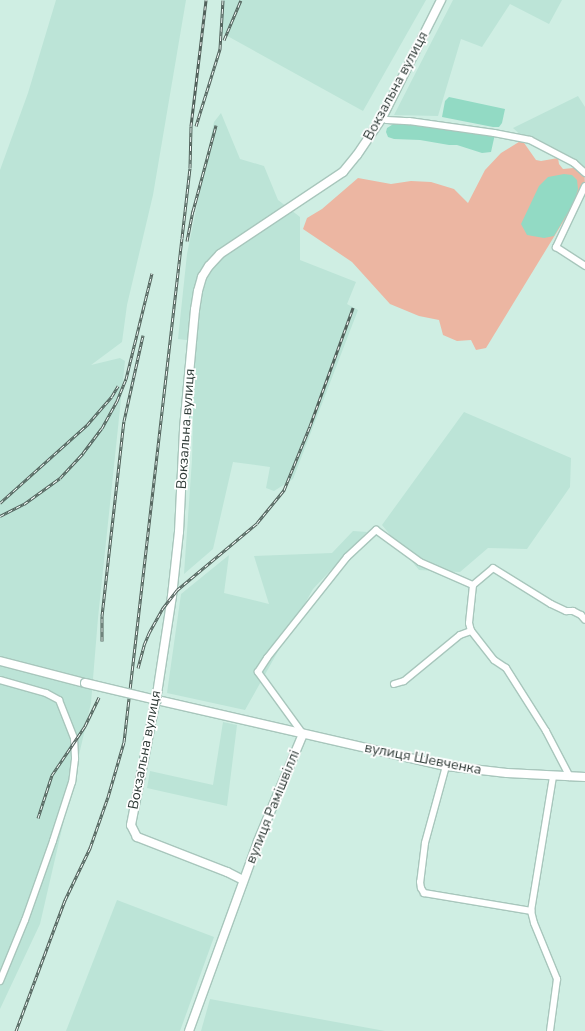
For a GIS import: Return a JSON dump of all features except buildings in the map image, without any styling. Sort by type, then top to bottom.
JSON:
[{"type":"main road","name":"Вокзальна вулиця","points":[[243,880],[227,872],[137,837],[130,825],[156,694],[170,609],[179,532],[184,428],[198,291],[202,277],[209,266],[220,254],[343,172],[357,155],[382,118],[441,0]]},
{"type":"main road","name":"вулиця Шевченка","points":[[0,661],[287,731],[446,766],[507,773],[585,777]]},
{"type":"main road","name":"вулиця Рамішвіллі","points":[[189,1031],[243,880],[303,734]]},
{"type":"street","points":[[382,118],[387,120],[415,122],[494,133],[530,140],[574,163],[585,172]]},
{"type":"street","points":[[585,186],[556,247],[585,266]]},
{"type":"street","points":[[303,734],[258,672],[267,658],[347,557],[376,530],[420,562],[473,585]]},
{"type":"street","points":[[570,776],[546,731],[506,668],[494,660],[471,631],[469,623],[473,585],[493,568],[551,604],[566,611],[581,615],[585,620]]},
{"type":"street","points":[[394,684],[404,681],[460,635],[471,631]]},
{"type":"street","points":[[0,680],[46,693],[59,700],[74,738],[75,759],[72,782],[53,841],[25,920],[0,981]]},
{"type":"street","points":[[446,766],[425,843],[420,882],[421,888],[424,893],[531,911]]},
{"type":"street","points":[[550,1031],[557,979],[534,923],[531,911],[553,776]]},
{"type":"shaded area","points":[[56,0],[186,0],[153,195],[127,305],[122,342],[91,365],[120,358],[125,361],[98,618],[91,703],[40,924],[0,1009],[0,170],[28,93]]},
{"type":"shaded area","points":[[223,0],[426,0],[363,111],[222,33]]},
{"type":"shaded area","points":[[453,0],[562,0],[549,24],[510,4],[482,47],[461,39],[438,116],[394,115]]},
{"type":"shaded area","points":[[578,96],[585,107],[585,172],[534,147],[513,128]]},
{"type":"shaded area","points":[[449,97],[505,109],[502,123],[499,127],[493,127],[442,117],[445,101]]},
{"type":"shaded area","points":[[221,113],[240,159],[264,166],[278,200],[300,217],[300,260],[356,282],[347,304],[358,310],[293,479],[274,491],[266,488],[270,467],[233,462],[213,549],[184,574],[192,460],[195,341],[178,339],[187,254],[214,122]]},
{"type":"shaded area","points":[[395,123],[495,134],[491,152],[482,153],[457,145],[420,140],[394,139],[388,137],[386,132],[387,128]]},
{"type":"shaded area","points":[[522,140],[536,160],[541,161],[558,158],[559,164],[563,169],[584,167],[585,186],[486,348],[476,350],[471,340],[457,341],[443,335],[439,320],[419,316],[390,304],[352,262],[303,229],[307,218],[322,209],[358,178],[391,184],[411,181],[431,182],[454,189],[468,203],[485,170],[501,153]]},
{"type":"shaded area","points":[[564,174],[572,175],[577,180],[578,189],[574,202],[554,236],[544,238],[527,235],[521,224],[539,186],[548,177]]},
{"type":"shaded area","points":[[464,412],[571,458],[570,487],[527,549],[488,548],[460,572],[419,570],[382,525]]},
{"type":"shaded area","points":[[353,531],[367,532],[313,589],[245,710],[167,693],[181,594],[229,555],[224,593],[269,604],[254,556],[332,553]]},
{"type":"shaded area","points":[[223,722],[237,725],[227,806],[147,788],[150,771],[213,785]]},
{"type":"shaded area","points":[[117,900],[214,937],[180,1031],[66,1031]]},
{"type":"shaded area","points":[[210,999],[385,1031],[201,1031]]},
{"type":"railway","points":[[16,1031],[65,900],[90,848],[108,797],[124,742],[190,168],[191,126],[206,0]]},
{"type":"railway","points":[[196,126],[220,49],[223,0]]},
{"type":"railway","points":[[224,40],[241,0]]},
{"type":"railway","points":[[187,241],[193,211],[216,125]]},
{"type":"railway","points":[[0,516],[24,504],[60,478],[83,453],[102,428],[117,401],[126,379],[152,273]]},
{"type":"railway","points":[[138,668],[149,633],[163,608],[177,590],[257,523],[284,490],[310,426],[353,308]]},
{"type":"railway","points":[[102,641],[102,616],[124,421],[143,335]]},
{"type":"railway","points":[[0,503],[87,425],[112,396],[118,386]]},
{"type":"railway","points":[[38,818],[52,775],[85,726],[99,697]]}]
